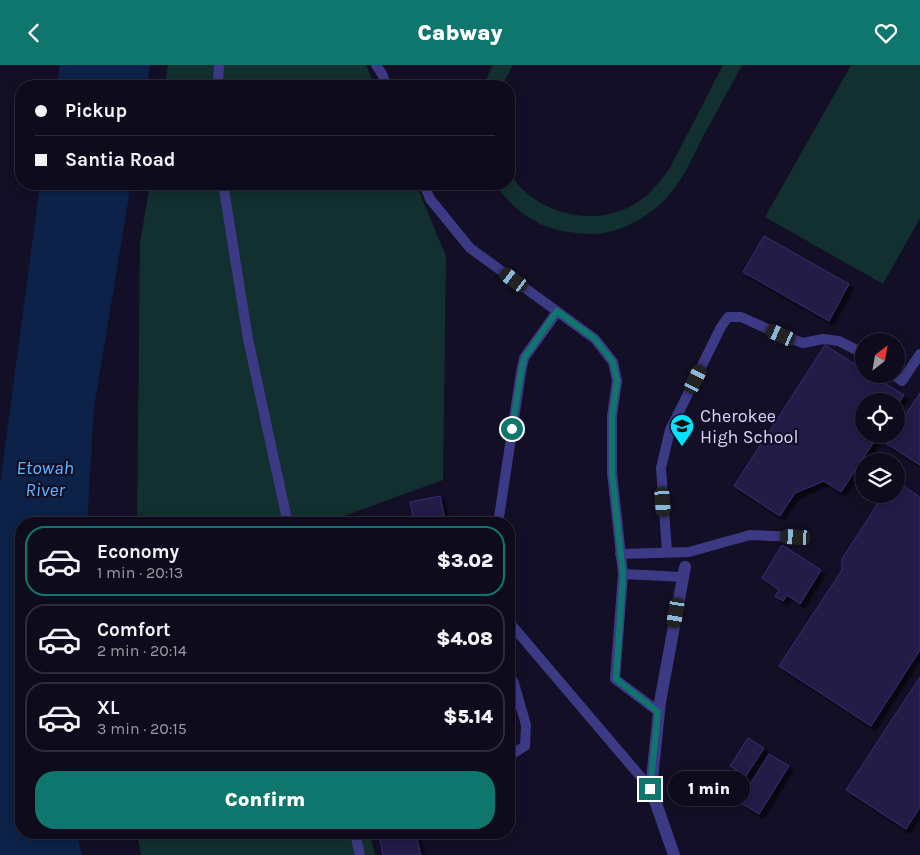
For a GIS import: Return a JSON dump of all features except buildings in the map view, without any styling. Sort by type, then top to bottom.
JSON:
[{"type":"street","points":[[674,855],[650,789],[658,712],[684,572]]},
{"type":"lane","points":[[218,80],[219,65]]},
{"type":"lane","points":[[376,65],[384,80]]},
{"type":"lane","points":[[224,190],[248,339],[286,517]]},
{"type":"lane","points":[[426,190],[430,199],[470,248],[595,339],[613,362],[617,381],[612,416],[612,473],[623,575],[616,679],[658,712]]},
{"type":"lane","points":[[499,517],[524,358],[557,311]]},
{"type":"lane","points":[[667,552],[660,468],[670,430],[721,327],[728,317],[741,317],[803,343],[824,339],[839,341],[855,349]]},
{"type":"lane","points":[[905,376],[920,353]]},
{"type":"lane","points":[[620,554],[689,552],[750,535],[796,537]]},
{"type":"lane","points":[[623,575],[684,572]]},
{"type":"lane","points":[[515,629],[650,789]]},
{"type":"lane","points":[[515,686],[526,725],[525,746],[515,752]]},
{"type":"lane","points":[[356,839],[360,855]]},
{"type":"green space","points":[[168,65],[366,65],[372,80],[166,80]]},
{"type":"green space","points":[[493,65],[513,65],[505,80],[486,80]]},
{"type":"green space","points":[[723,65],[742,65],[680,180],[670,194],[655,209],[636,221],[605,233],[578,233],[557,230],[528,217],[500,190],[515,190],[515,180],[529,195],[543,204],[558,210],[573,215],[604,215],[620,211],[647,195],[670,168]]},
{"type":"green space","points":[[851,65],[920,65],[920,218],[883,284],[765,217]]},
{"type":"green space","points":[[149,190],[418,190],[446,256],[443,480],[341,517],[137,517],[140,243]]},
{"type":"green space","points":[[138,839],[371,839],[375,855],[141,855]]},
{"type":"water","points":[[60,65],[150,65],[148,80],[57,80]]},
{"type":"water","name":"Etowah River","points":[[39,190],[130,190],[94,407],[87,517],[15,517],[15,839],[78,839],[82,855],[0,855],[0,484]]},
{"type":"place","name":"Cherokee High School","points":[[682,447]]},
{"type":"route","points":[[512,429],[524,358],[557,311],[595,339],[613,362],[617,381],[612,416],[612,473],[623,575],[616,679],[658,712],[650,789]]}]
